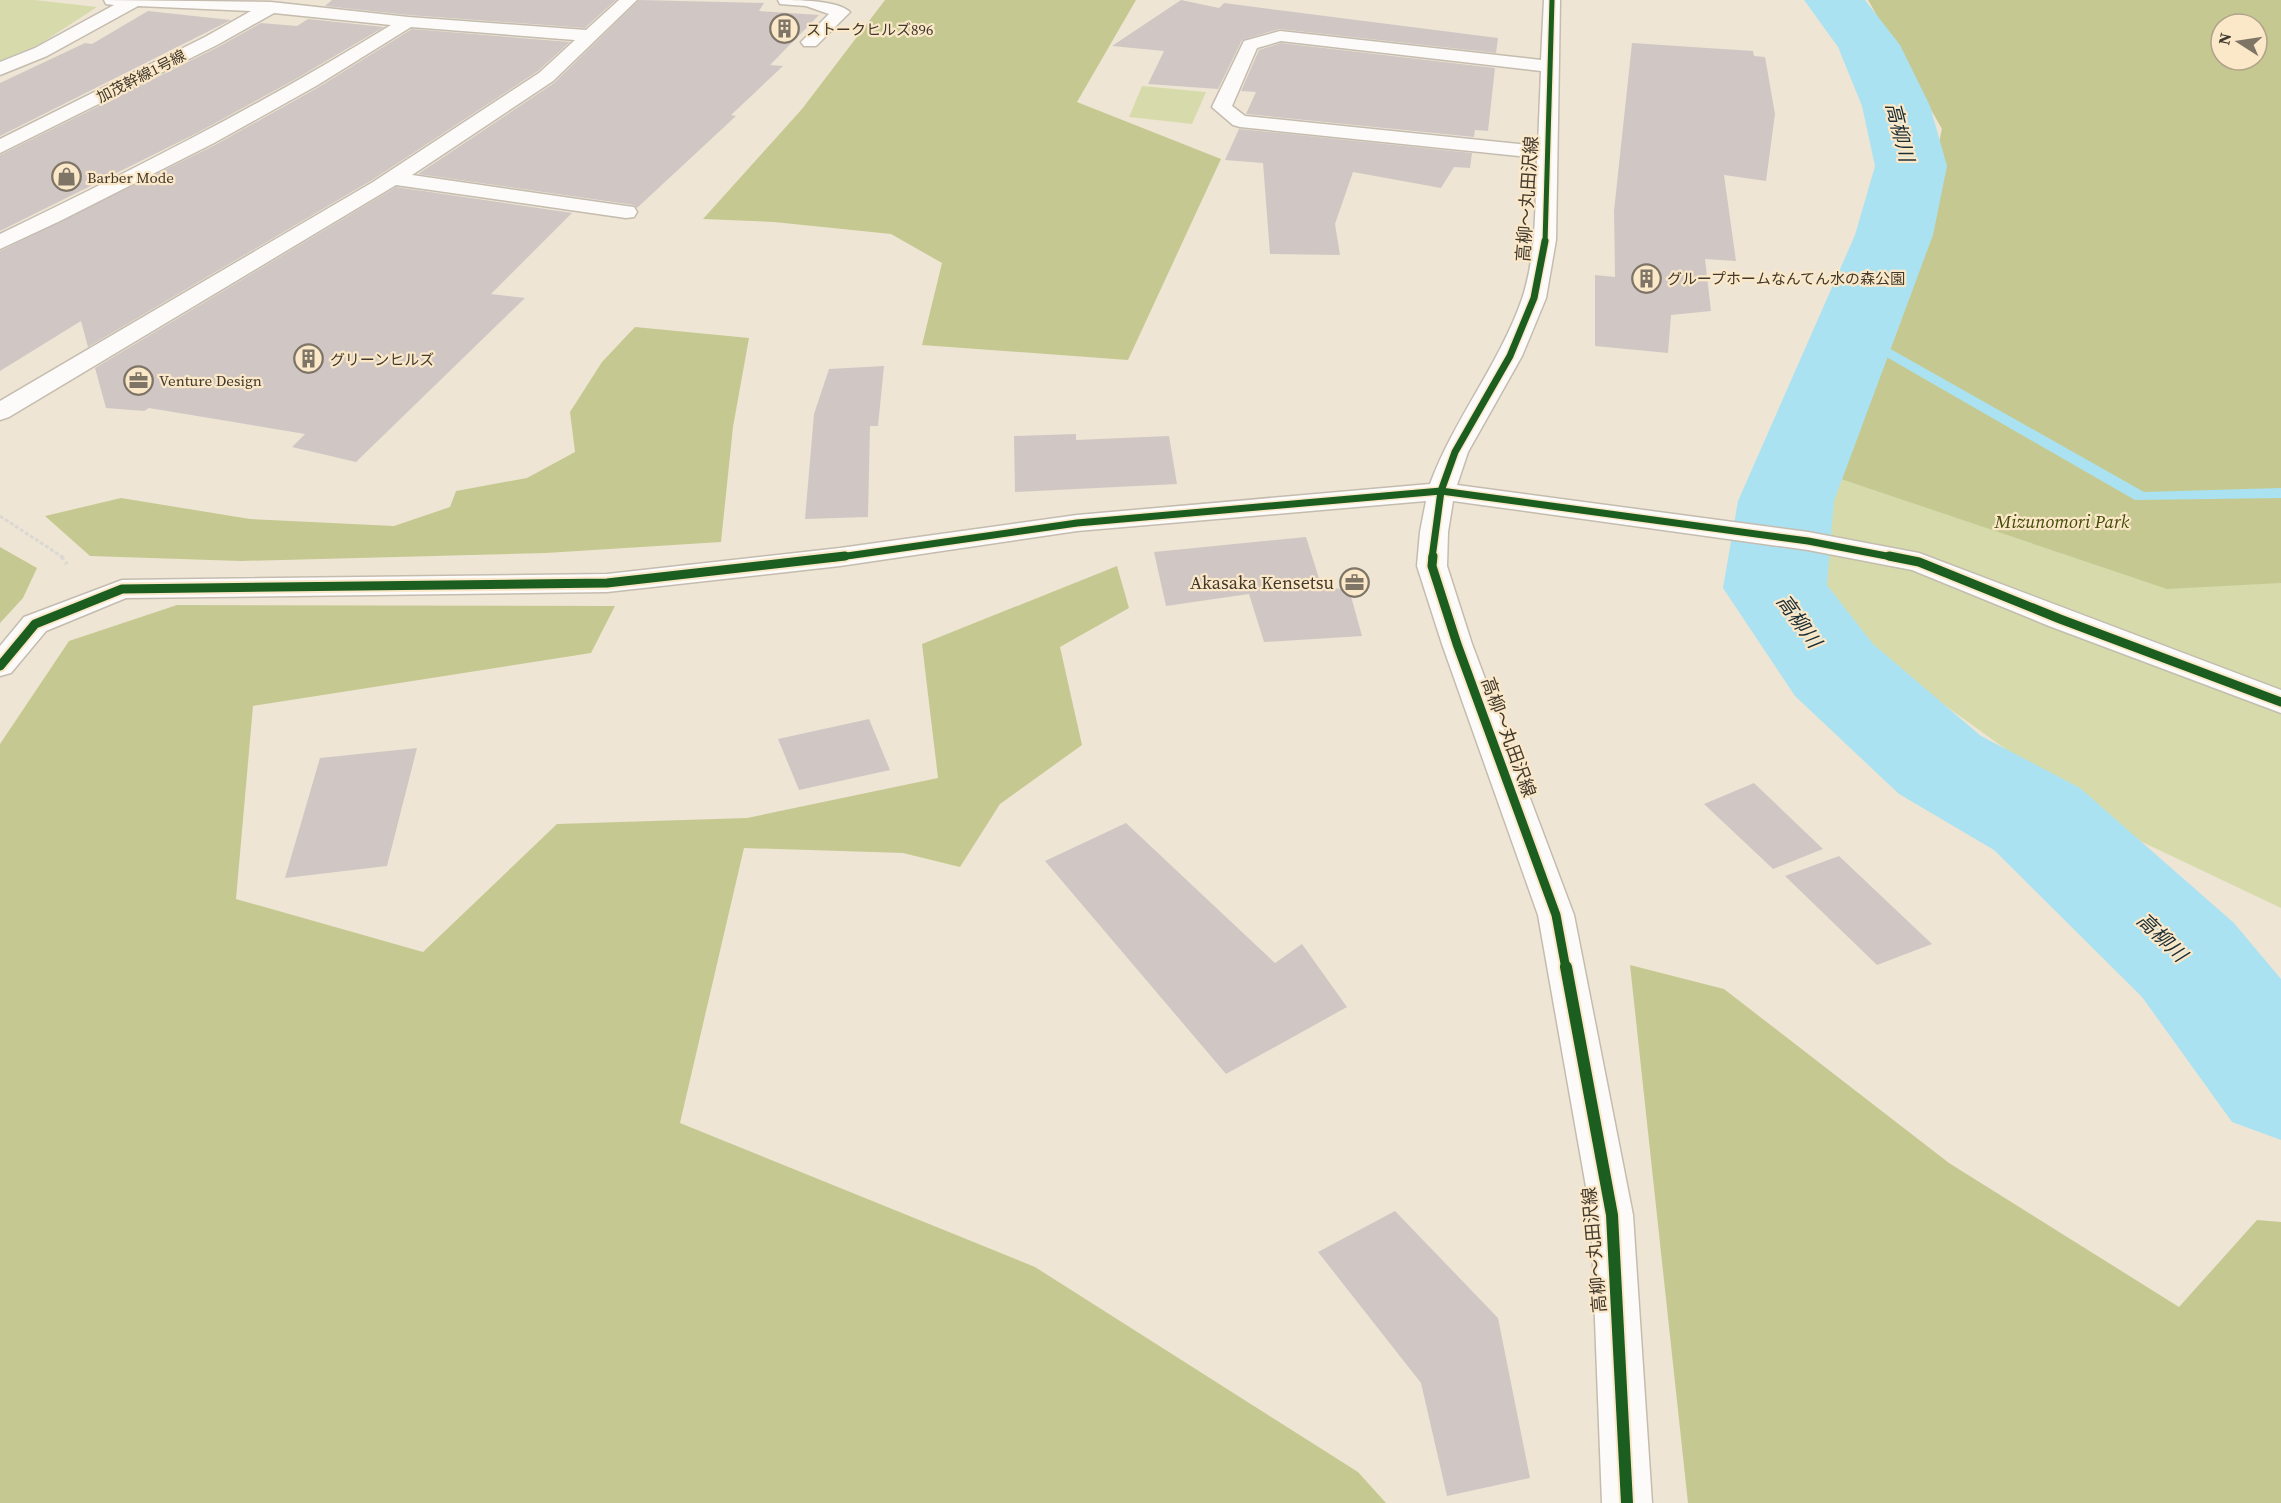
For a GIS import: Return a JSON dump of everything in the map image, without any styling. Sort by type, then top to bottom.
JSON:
[{"type":"street","points":[[112,0],[274,4],[408,22],[591,36]]},
{"type":"street","points":[[0,412],[391,178],[546,77],[628,0]]},
{"type":"street","points":[[786,0],[808,2],[841,12],[810,42]]},
{"type":"street","name":"高柳～丸田沢線","points":[[1552,0],[1545,240],[1534,298],[1510,356],[1455,452],[1442,490],[1434,532],[1432,566],[1556,915],[1610,1204],[1627,1503]]},
{"type":"street","points":[[0,69],[41,52],[133,2]]},
{"type":"street","name":"加茂幹線1号線","points":[[0,147],[211,41],[274,4]]},
{"type":"street","points":[[0,242],[115,186],[241,120],[343,64],[408,22]]},
{"type":"street","points":[[1547,153],[1240,121],[1222,107],[1250,45],[1280,36],[1550,66]]},
{"type":"street","points":[[391,178],[626,212]]},
{"type":"street","points":[[0,666],[35,624],[122,589],[607,583],[840,557],[1077,523],[1442,490],[1808,542],[1919,562],[2060,619],[2281,702]]},
{"type":"path","points":[[0,516],[64,558],[85,604]]},
{"type":"green space","points":[[0,0],[35,0],[97,7],[40,44],[0,61]]},
{"type":"green space","points":[[885,0],[1136,0],[1077,102],[1221,159],[1128,360],[922,345],[942,263],[891,234],[774,222],[703,219],[802,109]]},
{"type":"green space","name":"Mizunomori Park","points":[[1868,0],[2281,0],[2281,583],[2167,589],[1841,479],[1901,321],[1942,129]]},
{"type":"green space","name":"Mizunomori Park","points":[[1893,0],[2281,0],[2281,908],[2119,831],[1871,652],[1827,586],[1823,519],[1879,393],[1942,129]]},
{"type":"green space","points":[[1142,86],[1206,92],[1192,124],[1129,117]]},
{"type":"green space","points":[[635,327],[749,338],[733,427],[721,542],[546,553],[241,561],[90,556],[45,516],[121,498],[250,519],[394,526],[450,507],[456,491],[527,478],[575,452],[570,412],[602,362]]},
{"type":"green space","points":[[0,547],[37,568],[23,598],[0,623]]},
{"type":"green space","points":[[1117,566],[1129,608],[1060,647],[1082,745],[1000,804],[960,867],[903,853],[744,848],[680,1123],[1035,1267],[1358,1472],[1386,1503],[0,1503],[0,744],[69,641],[177,605],[615,606],[591,653],[253,706],[236,899],[423,952],[557,824],[747,818],[938,778],[922,644]]},
{"type":"green space","points":[[1630,965],[1724,989],[1949,1163],[2179,1307],[2257,1220],[2281,1222],[2281,1503],[1688,1503]]},
{"type":"building","points":[[332,0],[616,0],[585,28],[408,15],[325,6]]},
{"type":"building","points":[[639,0],[764,3],[759,11],[819,15],[770,65],[783,66],[731,115],[736,116],[637,208],[634,205],[418,174],[554,83]]},
{"type":"building","points":[[1181,0],[1219,8],[1224,3],[1498,38],[1496,53],[1279,29],[1242,40],[1218,89],[1148,84],[1164,51],[1112,46]]},
{"type":"building","points":[[148,11],[231,20],[0,136],[0,83],[85,43],[92,44]]},
{"type":"building","points":[[308,19],[384,27],[197,133],[0,231],[0,155],[218,47],[261,23],[297,26]]},
{"type":"building","points":[[412,29],[570,42],[538,71],[372,180],[88,347],[81,321],[0,371],[0,251],[215,145],[317,88]]},
{"type":"building","points":[[1281,43],[1495,68],[1488,131],[1475,130],[1474,137],[1246,114],[1256,92],[1241,91],[1259,50]]},
{"type":"building","points":[[1632,43],[1753,51],[1754,56],[1765,57],[1775,114],[1766,181],[1724,175],[1736,261],[1705,259],[1711,311],[1671,315],[1668,353],[1595,346],[1595,275],[1615,277],[1614,211]]},
{"type":"building","points":[[1239,129],[1472,153],[1470,168],[1454,167],[1441,188],[1353,172],[1335,224],[1340,255],[1270,254],[1263,163],[1225,160]]},
{"type":"building","points":[[396,187],[572,213],[491,294],[525,298],[356,462],[292,447],[305,434],[149,408],[144,411],[106,408],[95,368]]},
{"type":"building","points":[[884,366],[878,426],[870,426],[868,517],[805,519],[814,414],[829,369]]},
{"type":"building","points":[[1076,434],[1076,440],[1169,436],[1177,484],[1015,492],[1014,436]]},
{"type":"building","points":[[1306,537],[1322,588],[1349,589],[1362,636],[1264,642],[1249,594],[1166,606],[1154,552]]},
{"type":"building","points":[[869,719],[890,770],[799,790],[778,739]]},
{"type":"building","points":[[417,748],[387,866],[285,878],[320,758]]},
{"type":"building","points":[[1754,783],[1823,849],[1773,869],[1704,804]]},
{"type":"building","points":[[1126,823],[1275,963],[1302,944],[1347,1007],[1226,1074],[1045,861]]},
{"type":"building","points":[[1839,856],[1932,944],[1877,965],[1785,876]]},
{"type":"building","points":[[1395,1211],[1498,1318],[1530,1478],[1447,1496],[1421,1383],[1318,1252]]},
{"type":"waterway","name":"高柳川","points":[[1834,0],[1869,45],[1896,106],[1911,166],[1894,235],[1786,501],[1775,588],[1834,670],[1940,765],[2037,819],[2188,960],[2281,1080]]},
{"type":"waterway","points":[[1855,333],[2141,497],[2281,493]]},
{"type":"cycle path","points":[[1552,0],[1545,240],[1534,298],[1510,356],[1455,452],[1441,491],[1434,532],[1432,566],[1457,644],[1556,915],[1612,1215],[1627,1503]]},
{"type":"cycle path","points":[[0,666],[35,624],[122,589],[607,583],[840,557],[1077,523],[1441,491],[1808,541],[1919,562],[2060,619],[2281,702]]},
{"type":"place","name":"ストークヒルズ896","points":[[785,29]]},
{"type":"place","name":"Barber Mode","points":[[66,177]]},
{"type":"place","name":"グループホームなんてん水の森公園","points":[[1646,278]]},
{"type":"place","name":"グリーンヒルズ","points":[[309,359]]},
{"type":"place","name":"Venture Design","points":[[138,380]]},
{"type":"place","name":"Akasaka Kensetsu","points":[[1355,582]]}]
